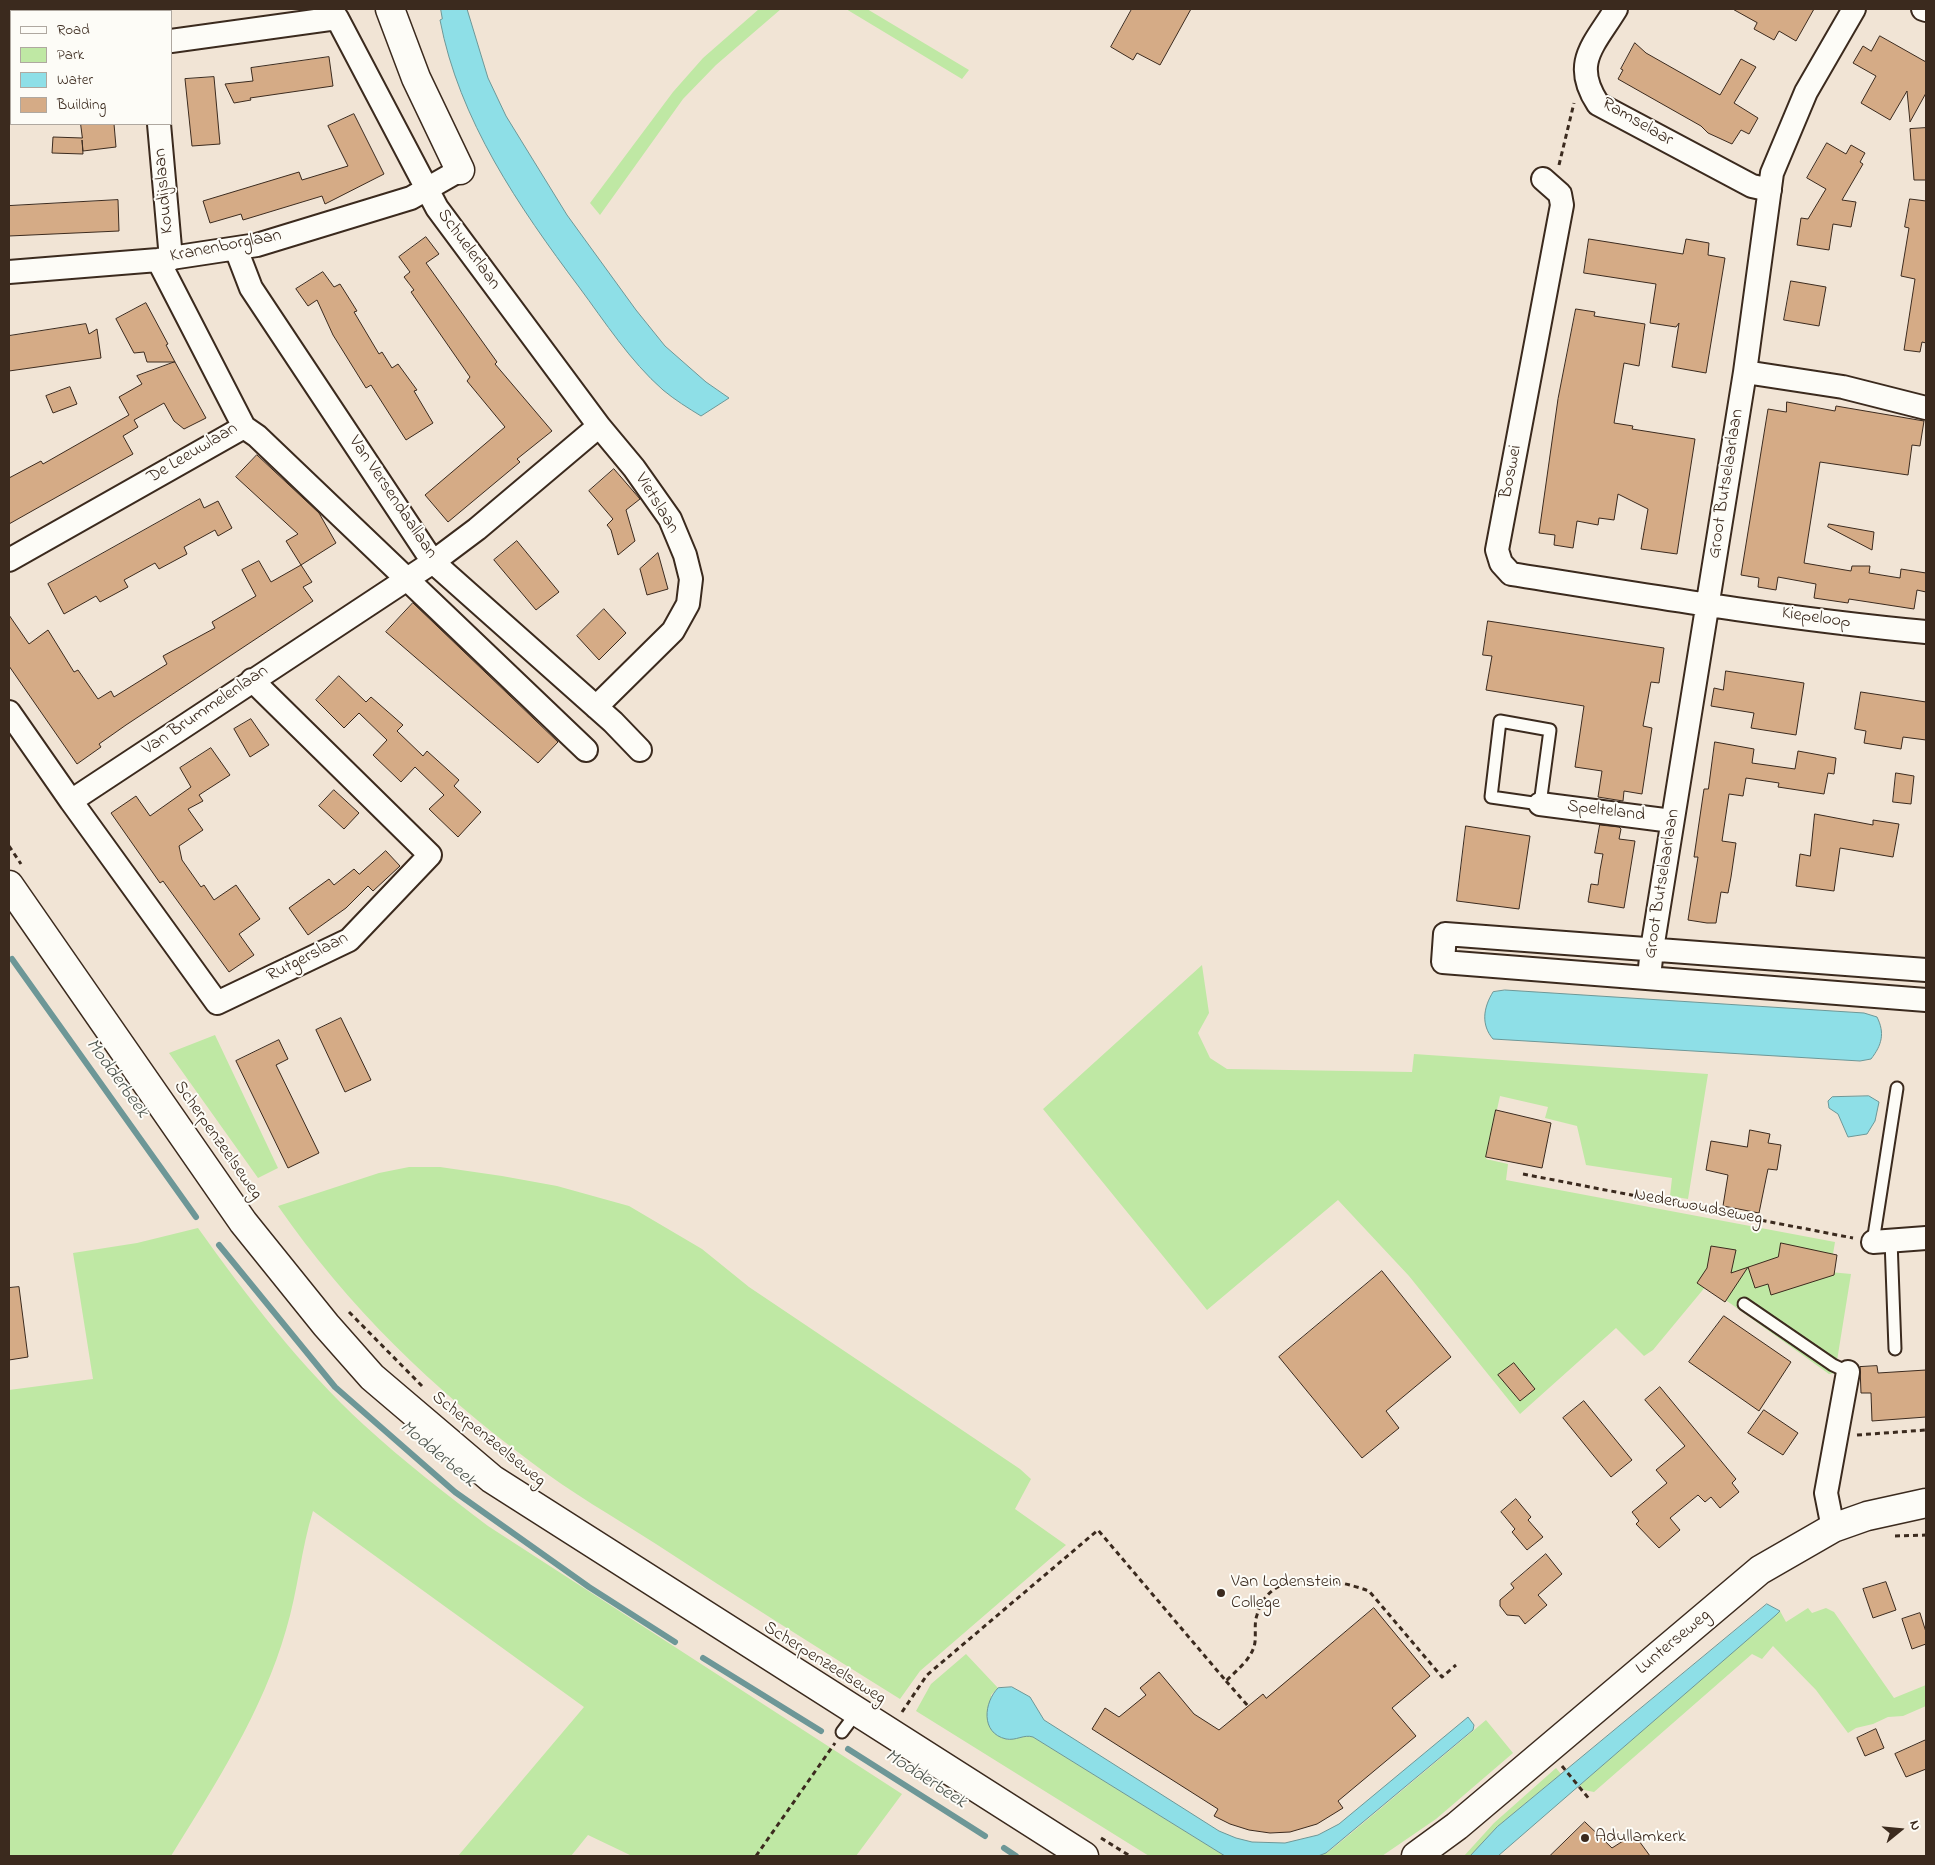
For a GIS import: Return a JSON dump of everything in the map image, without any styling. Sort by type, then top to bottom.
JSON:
[{"type":"main road","points":[[390,9],[416,78],[460,170]]},
{"type":"main road","name":"Scherpenzeelseweg","points":[[17,877],[243,1222],[326,1325],[372,1377],[492,1479],[850,1722],[1092,1847]]},
{"type":"main road","name":"Lunterseweg","points":[[1416,1856],[1457,1826],[1760,1570],[1833,1528],[1868,1516],[1923,1506]]},
{"type":"main road","name":"Lunterseweg","points":[[1438,1856],[1457,1826]]},
{"type":"street","name":"Ramselaar","points":[[1616,9],[1587,57],[1584,78],[1598,104],[1752,186],[1770,190]]},
{"type":"street","name":"Groot Butselaarlaan","points":[[1649,977],[1672,821],[1745,372],[1772,173],[1806,92],[1854,9]]},
{"type":"street","name":"Schuelerlaan","points":[[172,41],[337,18],[437,208],[599,426]]},
{"type":"street","name":"Koudijslaan","points":[[159,125],[164,259]]},
{"type":"street","name":"Kranenborglaan","points":[[9,272],[164,259],[257,245],[411,198],[460,170]]},
{"type":"street","name":"Boswei","points":[[1549,183],[1560,194],[1562,205],[1497,550],[1501,563],[1511,574],[1707,604]]},
{"type":"street","name":"Van Versendaallaan","points":[[236,248],[252,288],[433,562],[596,707],[640,750]]},
{"type":"street","name":"De Leeuwlaan","points":[[9,560],[244,427],[164,259]]},
{"type":"street","points":[[1745,372],[1843,387],[1926,408]]},
{"type":"street","points":[[433,562],[477,529],[599,426]]},
{"type":"street","name":"Vietslaan","points":[[596,707],[673,631],[688,604],[691,579],[685,555],[670,519],[634,468],[599,426]]},
{"type":"street","name":"Van Versendaallaan","points":[[244,427],[257,436],[405,580],[586,750]]},
{"type":"street","name":"Van Brummelenlaan","points":[[71,801],[433,562]]},
{"type":"street","name":"Kiepeloop","points":[[1707,604],[1860,626],[1926,632]]},
{"type":"street","name":"Rutgerslaan","points":[[71,801],[217,1003],[348,940],[430,855],[252,680]]},
{"type":"street","points":[[9,712],[71,801]]},
{"type":"street","name":"Spelteland","points":[[1540,804],[1672,821]]},
{"type":"street","points":[[1926,970],[1445,934],[1443,962],[1926,1000]]},
{"type":"street","points":[[1882,1241],[1926,1238]]},
{"type":"street","points":[[1833,1528],[1826,1493],[1848,1372]]},
{"type":"lane","name":"Spelteland","points":[[1500,721],[1550,730],[1540,804],[1491,797],[1500,721]]},
{"type":"lane","points":[[1896,1349],[1882,1241],[1897,1088]]},
{"type":"lane","points":[[1744,1304],[1833,1365],[1848,1372]]},
{"type":"path","points":[[1549,183],[1572,105],[1588,88]]},
{"type":"path","points":[[9,846],[17,877]]},
{"type":"path","name":"Nederwoudseweg","points":[[1523,1174],[1882,1241]]},
{"type":"path","name":"Scherpenzeelseweg","points":[[348,1310],[424,1387]]},
{"type":"path","points":[[1836,1437],[1926,1430]]},
{"type":"path","points":[[902,1712],[927,1675],[1098,1530],[1248,1706]]},
{"type":"path","points":[[1226,1681],[1247,1660],[1255,1645],[1256,1616],[1265,1596],[1291,1580],[1323,1580],[1352,1585],[1369,1591],[1442,1677],[1456,1665]]},
{"type":"path","name":"Scherpenzeelseweg","points":[[893,1707],[910,1718]]},
{"type":"path","points":[[756,1856],[850,1722]]},
{"type":"path","points":[[1562,1766],[1590,1800]]},
{"type":"path","points":[[1092,1847],[1130,1856]]},
{"type":"green space","points":[[759,9],[781,9],[716,65],[683,99],[600,215],[590,203],[673,92],[703,58]]},
{"type":"green space","points":[[846,9],[867,9],[969,70],[962,79]]},
{"type":"green space","points":[[1202,965],[1209,1013],[1198,1033],[1210,1058],[1227,1069],[1412,1072],[1414,1054],[1708,1074],[1688,1199],[1670,1196],[1672,1178],[1586,1165],[1577,1126],[1545,1118],[1548,1107],[1500,1096],[1486,1159],[1508,1164],[1506,1180],[1835,1242],[1830,1272],[1851,1274],[1835,1373],[1829,1374],[1706,1286],[1653,1350],[1644,1356],[1616,1328],[1520,1414],[1409,1276],[1338,1200],[1207,1310],[1043,1109]]},
{"type":"green space","points":[[215,1035],[278,1168],[258,1178],[169,1053]]},
{"type":"green space","points":[[409,1167],[440,1167],[502,1176],[557,1186],[629,1206],[702,1249],[749,1287],[1020,1469],[1031,1479],[1015,1509],[1066,1545],[920,1671],[900,1699],[577,1494],[495,1434],[427,1376],[363,1312],[333,1278],[278,1206],[379,1173]]},
{"type":"green space","points":[[198,1228],[256,1306],[297,1356],[364,1425],[425,1477],[488,1526],[902,1794],[856,1856],[632,1856],[588,1835],[571,1856],[458,1856],[584,1707],[313,1511],[286,1630],[265,1690],[221,1775],[171,1856],[9,1856],[9,1390],[93,1379],[73,1253],[137,1243]]},
{"type":"green space","points":[[1808,1608],[1812,1613],[1826,1608],[1834,1612],[1894,1698],[1926,1685],[1926,1706],[1903,1716],[1888,1717],[1873,1724],[1856,1728],[1848,1733],[1816,1690],[1773,1646],[1762,1659],[1752,1654],[1594,1792],[1584,1790],[1580,1785],[1780,1611],[1786,1622]]},
{"type":"green space","points":[[966,1654],[998,1688],[991,1695],[1007,1740],[1028,1735],[1033,1737],[1225,1856],[1149,1856],[916,1711],[931,1684]]},
{"type":"green space","points":[[1486,1720],[1513,1753],[1436,1819],[1382,1856],[1318,1856],[1327,1853]]},
{"type":"green space","points":[[1556,1768],[1561,1774],[1497,1827],[1470,1856],[1464,1856],[1494,1823]]},
{"type":"water","points":[[441,9],[467,9],[488,78],[506,116],[567,215],[636,310],[665,346],[706,382],[729,398],[701,416],[672,397],[651,379],[608,327],[535,226],[494,161],[461,93],[449,57],[440,20],[442,19]]},
{"type":"water","points":[[1505,990],[1864,1013],[1877,1017],[1882,1034],[1878,1049],[1871,1059],[1860,1061],[1493,1039],[1485,1022],[1485,1010],[1493,992]]},
{"type":"water","points":[[1869,1096],[1879,1102],[1875,1121],[1867,1134],[1848,1137],[1838,1114],[1829,1108],[1828,1101],[1832,1097]]},
{"type":"water","points":[[1767,1604],[1780,1611],[1498,1856],[1470,1856],[1497,1827]]},
{"type":"water","points":[[1012,1687],[1030,1697],[1044,1720],[1219,1831],[1252,1842],[1285,1843],[1318,1835],[1339,1824],[1468,1717],[1474,1725],[1473,1730],[1326,1853],[1318,1856],[1225,1856],[1033,1737],[1026,1736],[1006,1739],[998,1736],[988,1724],[987,1716],[990,1701],[998,1688]]},
{"type":"building","points":[[1132,9],[1191,9],[1160,65],[1137,53],[1133,60],[1111,47]]},
{"type":"building","points":[[1733,9],[1814,9],[1796,41],[1779,31],[1774,40],[1754,29],[1757,23]]},
{"type":"building","points":[[1880,36],[1926,62],[1926,93],[1910,122],[1907,91],[1890,120],[1861,103],[1876,76],[1853,63],[1863,46],[1871,51]]},
{"type":"building","points":[[1635,43],[1646,53],[1720,95],[1741,59],[1756,67],[1734,103],[1758,118],[1749,134],[1741,130],[1732,144],[1708,133],[1701,126],[1618,79],[1623,70],[1621,69]]},
{"type":"building","points":[[329,57],[333,86],[250,98],[251,100],[234,103],[225,84],[253,81],[251,68]]},
{"type":"building","points":[[214,77],[220,144],[192,146],[185,79]]},
{"type":"building","points":[[354,114],[384,174],[325,204],[322,196],[243,220],[241,214],[210,223],[203,201],[299,172],[302,180],[348,166],[328,126]]},
{"type":"building","points":[[81,125],[114,125],[116,147],[83,151],[82,140],[83,154],[52,153],[53,137],[82,138]]},
{"type":"building","points":[[1926,128],[1926,180],[1914,180],[1910,129]]},
{"type":"building","points":[[1827,143],[1846,154],[1851,145],[1865,153],[1860,162],[1863,164],[1842,200],[1856,202],[1851,227],[1833,224],[1829,250],[1797,245],[1801,218],[1808,219],[1826,189],[1807,178]]},
{"type":"building","points":[[1910,199],[1926,201],[1926,343],[1922,342],[1920,352],[1904,350],[1915,279],[1901,276],[1909,228],[1905,227]]},
{"type":"building","points":[[118,200],[119,231],[9,236],[9,206]]},
{"type":"building","points":[[426,237],[439,254],[426,263],[497,362],[495,364],[552,431],[517,459],[520,462],[448,522],[425,495],[505,427],[467,381],[470,377],[411,292],[414,290],[404,277],[410,272],[399,257]]},
{"type":"building","points":[[1589,239],[1683,254],[1686,239],[1709,243],[1708,255],[1725,258],[1706,373],[1672,367],[1679,323],[1676,327],[1650,323],[1656,284],[1584,273]]},
{"type":"building","points":[[323,272],[334,287],[340,284],[357,311],[354,312],[379,354],[382,352],[392,368],[398,364],[417,390],[414,391],[433,423],[406,440],[371,385],[366,388],[333,335],[317,300],[308,306],[296,289]]},
{"type":"building","points":[[1791,281],[1826,287],[1819,326],[1784,320]]},
{"type":"building","points":[[146,303],[168,344],[166,345],[175,362],[147,362],[144,352],[134,353],[116,319]]},
{"type":"building","points":[[1576,309],[1595,312],[1594,316],[1645,324],[1639,366],[1624,363],[1614,423],[1633,426],[1632,429],[1695,439],[1677,554],[1641,549],[1648,509],[1618,494],[1614,520],[1599,518],[1598,525],[1577,521],[1573,548],[1554,545],[1555,535],[1539,533],[1558,399]]},
{"type":"building","points":[[86,324],[89,334],[97,329],[101,358],[9,371],[9,336]]},
{"type":"building","points":[[175,362],[206,418],[184,429],[174,421],[164,403],[134,420],[138,427],[123,436],[133,454],[9,524],[9,478],[41,461],[43,464],[129,415],[119,397],[142,384],[137,376]]},
{"type":"building","points":[[70,387],[77,404],[53,413],[46,396]]},
{"type":"building","points":[[1787,402],[1835,411],[1836,406],[1924,421],[1920,446],[1912,445],[1908,475],[1820,462],[1804,563],[1851,571],[1852,566],[1870,566],[1869,573],[1900,578],[1901,569],[1926,573],[1926,592],[1917,590],[1914,609],[1849,599],[1848,603],[1814,598],[1816,584],[1778,577],[1776,590],[1758,587],[1759,578],[1741,575],[1768,409],[1786,412]]},
{"type":"building","points":[[257,455],[319,513],[336,543],[301,565],[286,541],[298,534],[236,477]]},
{"type":"building","points":[[614,469],[640,499],[626,510],[635,541],[618,555],[611,530],[607,525],[613,519],[589,491]]},
{"type":"building","points":[[200,499],[204,508],[218,501],[232,528],[218,536],[215,530],[184,547],[187,554],[159,569],[155,563],[124,580],[128,587],[100,602],[96,596],[64,614],[48,584]]},
{"type":"building","points":[[1829,524],[1874,532],[1872,550],[1828,527]]},
{"type":"building","points":[[517,541],[559,592],[536,610],[494,560]]},
{"type":"building","points":[[658,553],[668,589],[647,595],[640,569]]},
{"type":"building","points":[[259,561],[271,582],[301,565],[312,582],[303,587],[313,601],[126,725],[99,744],[101,747],[77,764],[9,666],[9,615],[29,644],[48,630],[74,672],[78,670],[98,699],[111,691],[114,697],[167,664],[163,656],[215,628],[212,622],[256,596],[242,570]]},
{"type":"building","points":[[413,603],[558,742],[538,763],[386,632]]},
{"type":"building","points":[[604,609],[626,633],[599,660],[577,636]]},
{"type":"building","points":[[1488,621],[1664,648],[1659,683],[1651,682],[1643,726],[1652,728],[1642,794],[1624,791],[1623,801],[1598,797],[1602,771],[1575,767],[1584,706],[1486,690],[1492,656],[1483,655]]},
{"type":"building","points":[[1726,671],[1804,683],[1796,735],[1751,728],[1754,713],[1711,706],[1714,688],[1723,690]]},
{"type":"building","points":[[339,676],[366,702],[371,697],[403,725],[397,731],[423,756],[427,751],[459,780],[454,786],[481,812],[458,837],[429,809],[444,795],[415,767],[401,782],[373,755],[387,740],[359,713],[344,728],[316,700]]},
{"type":"building","points":[[1861,692],[1926,702],[1926,740],[1903,737],[1901,749],[1864,743],[1866,731],[1855,729]]},
{"type":"building","points":[[251,719],[269,745],[250,757],[234,729]]},
{"type":"building","points":[[1715,742],[1754,749],[1752,763],[1795,769],[1798,751],[1836,758],[1834,774],[1828,773],[1824,794],[1778,787],[1779,783],[1746,778],[1743,796],[1729,794],[1722,841],[1736,843],[1731,877],[1728,893],[1721,892],[1716,923],[1707,923],[1688,920],[1698,857],[1694,857],[1704,789],[1708,789]]},
{"type":"building","points":[[211,748],[230,775],[199,795],[203,801],[188,809],[203,830],[179,846],[182,860],[201,887],[204,885],[214,900],[236,885],[260,919],[239,934],[254,955],[229,972],[163,881],[160,883],[111,813],[136,796],[150,816],[191,787],[180,768]]},
{"type":"building","points":[[1896,773],[1914,776],[1911,804],[1893,802]]},
{"type":"building","points":[[334,790],[359,813],[344,829],[319,806]]},
{"type":"building","points":[[1815,814],[1873,825],[1873,820],[1899,824],[1893,857],[1840,848],[1834,891],[1796,886],[1800,854],[1810,856]]},
{"type":"building","points":[[1600,825],[1619,827],[1621,829],[1619,839],[1635,841],[1624,908],[1588,902],[1591,884],[1598,885],[1603,854],[1595,853]]},
{"type":"building","points":[[1466,826],[1530,836],[1519,909],[1457,901]]},
{"type":"building","points":[[386,851],[400,866],[373,891],[368,886],[346,908],[308,935],[289,908],[329,879],[334,885],[354,869],[359,874]]},
{"type":"building","points":[[341,1018],[371,1080],[345,1092],[316,1030]]},
{"type":"building","points":[[279,1040],[288,1059],[276,1065],[319,1153],[288,1168],[236,1061]]},
{"type":"building","points":[[1496,1110],[1551,1123],[1542,1168],[1486,1157]]},
{"type":"building","points":[[1750,1130],[1770,1134],[1768,1143],[1781,1145],[1777,1170],[1768,1169],[1759,1213],[1723,1206],[1728,1175],[1706,1170],[1711,1141],[1747,1147]]},
{"type":"building","points":[[1781,1243],[1837,1255],[1834,1275],[1771,1295],[1768,1284],[1755,1288],[1748,1267],[1778,1257]]},
{"type":"building","points":[[1711,1246],[1736,1250],[1731,1273],[1748,1267],[1725,1302],[1697,1283],[1707,1268]]},
{"type":"building","points":[[1382,1271],[1451,1357],[1386,1411],[1399,1428],[1362,1458],[1279,1357]]},
{"type":"building","points":[[19,1287],[28,1357],[9,1360],[9,1288]]},
{"type":"building","points":[[1724,1316],[1791,1362],[1759,1411],[1689,1362]]},
{"type":"building","points":[[1514,1363],[1535,1389],[1520,1401],[1498,1375]]},
{"type":"building","points":[[1877,1366],[1878,1373],[1926,1370],[1926,1417],[1872,1421],[1871,1393],[1861,1393],[1860,1367]]},
{"type":"building","points":[[1660,1387],[1736,1479],[1732,1483],[1739,1492],[1720,1508],[1711,1497],[1705,1502],[1698,1495],[1670,1518],[1680,1530],[1659,1548],[1636,1524],[1639,1521],[1632,1512],[1667,1483],[1656,1470],[1685,1446],[1645,1400]]},
{"type":"building","points":[[1584,1401],[1632,1460],[1611,1477],[1563,1418]]},
{"type":"building","points":[[1764,1410],[1798,1433],[1783,1455],[1748,1433]]},
{"type":"building","points":[[1516,1499],[1531,1517],[1528,1520],[1543,1537],[1527,1550],[1512,1532],[1515,1529],[1501,1512]]},
{"type":"building","points":[[1546,1554],[1562,1574],[1538,1595],[1547,1605],[1525,1624],[1519,1616],[1507,1615],[1500,1606],[1500,1600],[1514,1588],[1511,1584]]},
{"type":"building","points":[[1886,1582],[1896,1610],[1873,1618],[1863,1589]]},
{"type":"building","points":[[1374,1608],[1430,1676],[1392,1708],[1416,1736],[1338,1801],[1343,1808],[1317,1824],[1290,1832],[1270,1833],[1249,1830],[1230,1824],[1214,1816],[1218,1809],[1092,1729],[1105,1708],[1119,1717],[1146,1695],[1140,1688],[1159,1672],[1194,1714],[1219,1730],[1263,1694],[1266,1698]]},
{"type":"building","points":[[1920,1613],[1926,1632],[1926,1644],[1912,1649],[1902,1619]]},
{"type":"building","points":[[1876,1729],[1884,1748],[1865,1756],[1857,1738]]},
{"type":"building","points":[[1926,1740],[1926,1769],[1906,1777],[1895,1754]]},
{"type":"building","name":"Adullamkerk","points":[[1585,1822],[1612,1848],[1634,1834],[1650,1856],[1550,1856]]},
{"type":"waterway","name":"Modderbeek","points":[[12,959],[196,1217]]},
{"type":"waterway","name":"Modderbeek","points":[[219,1245],[335,1387],[455,1492],[589,1587],[675,1642]]},
{"type":"waterway","name":"Modderbeek","points":[[703,1658],[821,1731]]},
{"type":"waterway","name":"Modderbeek","points":[[848,1749],[985,1836]]},
{"type":"waterway","name":"Modderbeek","points":[[1004,1848],[1016,1856]]},
{"type":"place","name":"Van Lodenstein College","points":[[1221,1593]]},
{"type":"place","name":"Adullamkerk","points":[[1585,1838]]}]
